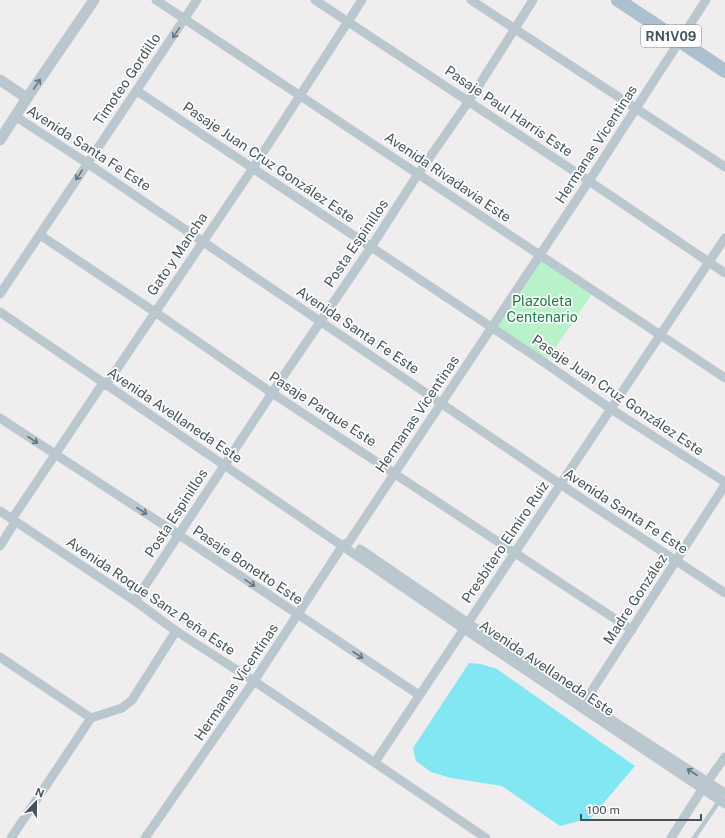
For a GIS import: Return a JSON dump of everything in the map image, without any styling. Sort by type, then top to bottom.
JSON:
[{"type":"main road","name":"RN1V09","points":[[618,0],[725,71]]},
{"type":"street","points":[[0,140],[94,0]]},
{"type":"street","name":"Avenida Rivadavia Este","points":[[156,0],[725,378]]},
{"type":"street","name":"Timoteo Gordillo","points":[[0,294],[197,0]]},
{"type":"street","name":"Pasaje Paul Harris Este","points":[[315,0],[589,181],[725,273]]},
{"type":"street","name":"Gato y Mancha","points":[[0,546],[13,520],[54,454],[100,386],[106,385],[253,168],[362,0]]},
{"type":"street","points":[[470,0],[515,28],[725,167]]},
{"type":"street","name":"Posta Espinillos","points":[[135,601],[272,393],[468,101],[533,0]]},
{"type":"street","name":"Hermanas Vicentinas","points":[[144,838],[254,681],[394,473],[589,181],[706,0]]},
{"type":"street","points":[[0,80],[27,98]]},
{"type":"street","name":"Pasaje Juan Cruz González Este","points":[[137,91],[725,484]]},
{"type":"street","name":"Avenida Santa Fe Este","points":[[15,116],[203,241],[560,484],[725,593]]},
{"type":"street","name":"Pasaje Parque Este","points":[[40,235],[272,393],[632,630]]},
{"type":"street","name":"Presbítero Elmiro Ruiz","points":[[375,762],[725,238]]},
{"type":"street","name":"Avenida Avellaneda Este","points":[[0,312],[335,540],[346,544],[583,705],[705,785],[723,799]]},
{"type":"street","name":"Pasaje Bonetto Este","points":[[0,418],[419,695]]},
{"type":"street","name":"Madre González","points":[[583,705],[677,561],[725,484]]},
{"type":"street","name":"Avenida Roque Sanz Peña Este","points":[[0,511],[135,601],[176,631],[254,681],[486,838]]},
{"type":"street","points":[[11,838],[91,718],[122,708],[132,700],[176,631]]},
{"type":"street","points":[[0,657],[91,718]]},
{"type":"street","points":[[671,838],[725,757]]},
{"type":"lane","points":[[694,838],[723,799]]},
{"type":"green space","name":"Plazoleta Centenario","points":[[540,255],[594,291],[545,363],[491,328]]},
{"type":"water","points":[[469,663],[481,664],[497,669],[635,766],[591,818],[560,826],[502,786],[451,778],[431,772],[416,761],[413,748]]}]
